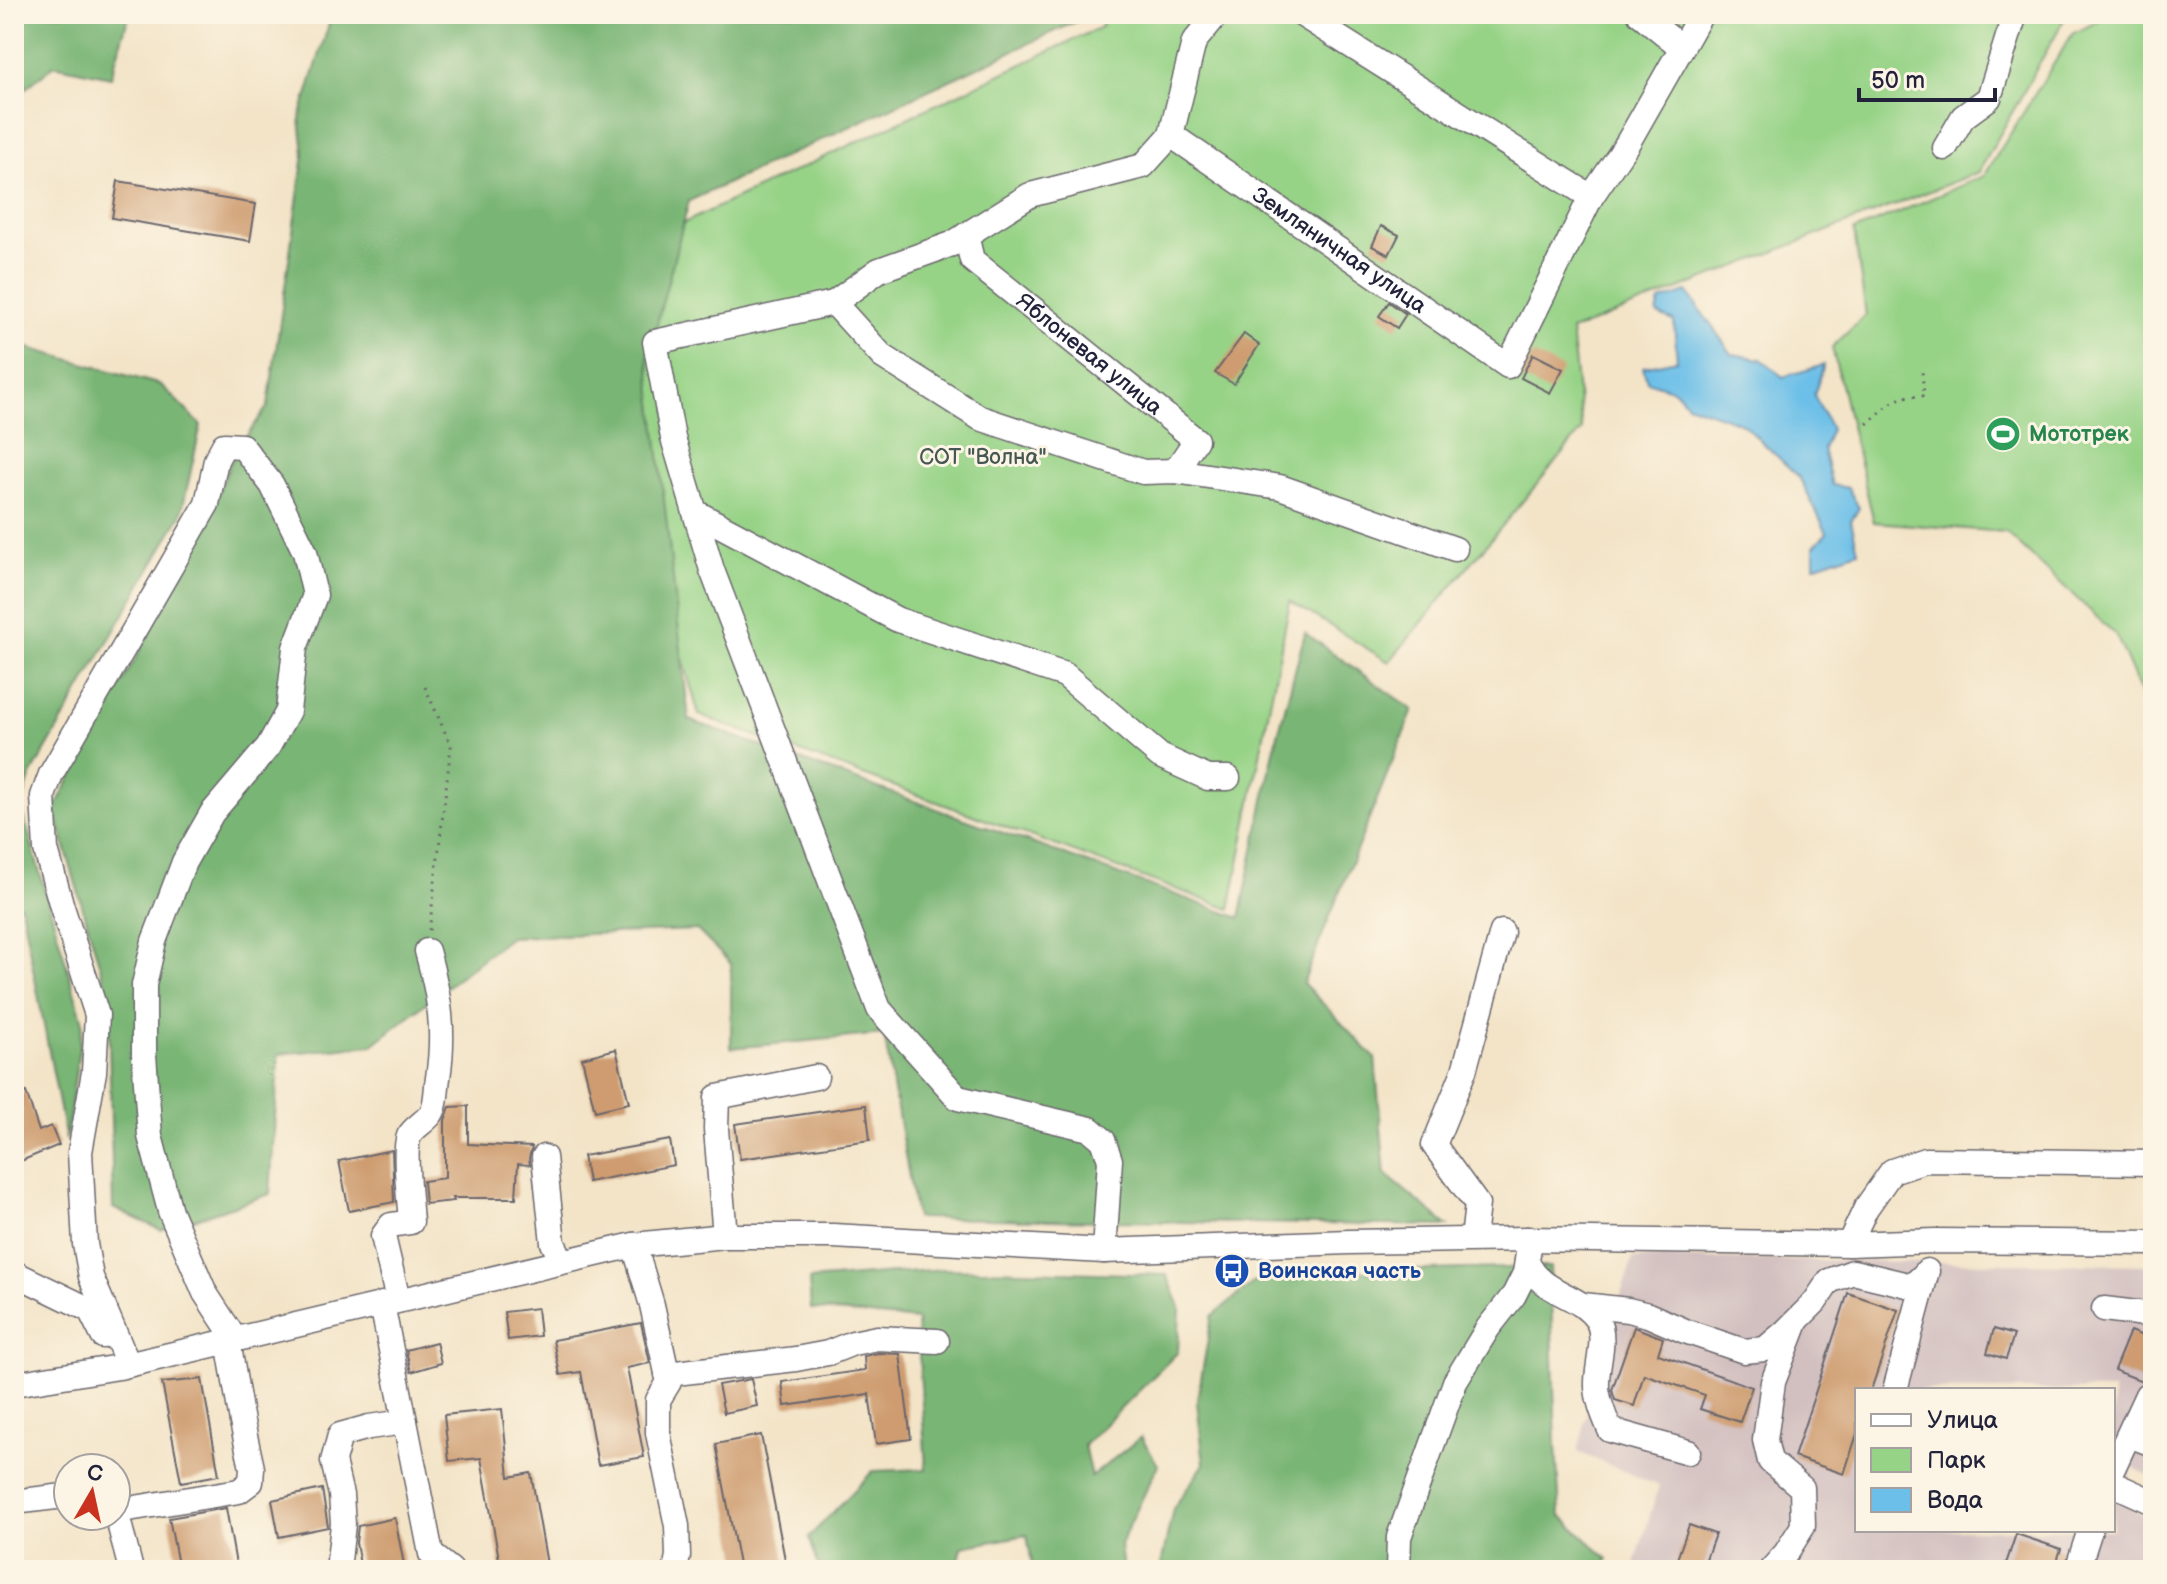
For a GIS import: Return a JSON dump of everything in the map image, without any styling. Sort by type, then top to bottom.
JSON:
[{"type":"street","points":[[1104,1251],[1110,1160],[1103,1140],[1090,1129],[958,1098],[879,1009],[712,570],[673,438],[655,342],[834,303],[879,270],[952,244],[1030,195],[1143,166],[1171,135],[1194,42],[1217,14]]},
{"type":"street","points":[[1301,14],[1591,197],[1627,144],[1701,14]]},
{"type":"street","points":[[1640,14],[1681,47]]},
{"type":"street","points":[[1945,148],[1963,117],[1989,98],[2015,14]]},
{"type":"street","name":"Земляничная улица","points":[[1171,135],[1508,366],[1591,197]]},
{"type":"street","name":"Яблоневая улица","points":[[966,235],[972,260],[1196,440],[1175,471]]},
{"type":"street","points":[[834,303],[882,356],[980,418],[1143,472],[1175,471],[1280,487],[1455,549]]},
{"type":"street","points":[[124,1365],[91,1277],[85,1244],[80,1152],[94,1072],[97,1015],[46,850],[43,796],[51,774],[207,504],[216,460],[224,445],[242,446],[272,485],[305,552],[315,595],[295,648],[288,711],[268,747],[212,813],[184,862],[154,941],[144,985],[144,1055],[150,1136],[170,1211],[205,1293],[231,1340],[242,1422],[252,1468],[251,1482],[239,1491],[132,1508]]},
{"type":"street","points":[[695,512],[898,620],[1065,675],[1160,756],[1208,778],[1228,778]]},
{"type":"street","points":[[1473,1239],[1477,1204],[1434,1145],[1464,1071],[1502,932]]},
{"type":"street","points":[[427,951],[438,990],[442,1027],[436,1096],[431,1113],[409,1137],[411,1222],[391,1225],[383,1236],[405,1422],[431,1554],[451,1570]]},
{"type":"street","points":[[725,1236],[716,1129],[717,1097],[816,1077]]},
{"type":"street","points":[[1849,1244],[1866,1208],[1892,1171],[1925,1151],[2151,1157]]},
{"type":"street","points":[[544,1157],[553,1243],[562,1261]]},
{"type":"street","points":[[14,1384],[124,1365],[634,1245],[725,1236],[833,1236],[1104,1251],[1473,1239],[1527,1250],[1935,1241],[2153,1243]]},
{"type":"street","points":[[1896,1388],[1935,1241]]},
{"type":"street","points":[[634,1245],[652,1305],[669,1382],[658,1400],[658,1433],[677,1526],[680,1565]]},
{"type":"street","points":[[1527,1250],[1533,1275],[1556,1292],[1583,1305],[1648,1315],[1744,1351],[1765,1349],[1815,1302],[1829,1281],[1853,1272],[1912,1286],[1926,1273]]},
{"type":"street","points":[[1398,1570],[1399,1537],[1455,1382],[1488,1328],[1514,1295],[1525,1273],[1527,1250]]},
{"type":"street","points":[[14,1273],[90,1310],[124,1365]]},
{"type":"street","points":[[1583,1305],[1599,1322],[1601,1354],[1596,1384],[1610,1430],[1688,1452]]},
{"type":"street","points":[[2104,1309],[2153,1315]]},
{"type":"street","points":[[1771,1570],[1803,1526],[1802,1488],[1770,1461],[1765,1440],[1773,1382],[1795,1322]]},
{"type":"street","points":[[667,1374],[796,1359],[877,1338],[937,1341]]},
{"type":"street","points":[[2115,1464],[2147,1395]]},
{"type":"street","points":[[338,1570],[343,1524],[341,1495],[333,1461],[340,1435],[405,1422]]},
{"type":"street","points":[[2129,1435],[2153,1444]]},
{"type":"street","points":[[2115,1485],[2153,1502]]},
{"type":"street","points":[[14,1502],[52,1497]]},
{"type":"street","points":[[121,1532],[131,1570]]},
{"type":"street","points":[[2077,1570],[2089,1532]]},
{"type":"path","points":[[1867,424],[1891,403],[1903,397],[1924,396],[1922,371]]},
{"type":"path","points":[[425,687],[451,746],[427,951]]},
{"type":"shaded area","points":[[1633,1258],[2153,1265],[2153,1477],[2133,1468],[2118,1502],[2153,1518],[2153,1570],[1633,1570],[1659,1486],[1578,1452],[1601,1354]]},
{"type":"green space","points":[[14,14],[129,14],[111,77],[54,65],[14,98]]},
{"type":"green space","points":[[332,14],[1086,14],[1084,18],[689,201],[648,358],[689,720],[1240,918],[1275,746],[1305,633],[1413,710],[1303,983],[1375,1058],[1385,1174],[1448,1226],[916,1218],[884,1034],[731,1048],[731,964],[697,930],[510,937],[372,1045],[279,1054],[270,1194],[161,1230],[113,1208],[108,994],[54,809],[196,547],[235,452],[268,406],[304,154],[300,118]]},
{"type":"green space","name":"СОТ \"Волна\"","points":[[1106,14],[2067,14],[1979,172],[1571,331],[1582,430],[1389,662],[1290,601],[1230,909],[699,715],[573,275],[1101,27]]},
{"type":"green space","name":"Мототрек","points":[[2114,14],[2153,14],[2153,720],[2116,635],[2006,532],[1874,522],[1832,347],[1866,315],[1854,231],[1984,176],[2073,33]]},
{"type":"green space","points":[[14,344],[161,385],[201,425],[181,515],[30,777],[21,807],[83,1022],[66,1140],[21,906],[14,903]]},
{"type":"green space","points":[[1550,1267],[1560,1515],[1608,1559],[1601,1570],[1160,1570],[1173,1509],[1204,1464],[1197,1402],[1212,1316],[1264,1274]]},
{"type":"green space","points":[[944,1269],[1167,1275],[1180,1307],[1178,1352],[1084,1445],[1091,1477],[1141,1437],[1158,1465],[1120,1545],[1123,1570],[1033,1570],[1027,1535],[962,1547],[957,1570],[820,1570],[809,1537],[873,1471],[926,1469],[917,1320],[811,1309],[809,1280]]},
{"type":"water","points":[[1687,292],[1732,354],[1761,359],[1783,377],[1824,365],[1814,395],[1831,429],[1823,449],[1832,485],[1848,488],[1859,508],[1851,521],[1858,551],[1814,566],[1814,546],[1827,533],[1799,477],[1743,424],[1687,404],[1675,390],[1647,381],[1643,367],[1677,360],[1674,321],[1657,314],[1660,301]]},
{"type":"building","points":[[118,181],[256,204],[250,241],[112,218]]},
{"type":"building","points":[[1381,226],[1399,235],[1389,255],[1372,246]]},
{"type":"building","points":[[1389,302],[1406,314],[1397,328],[1379,316]]},
{"type":"building","points":[[1244,334],[1259,345],[1234,384],[1215,373]]},
{"type":"building","points":[[1533,354],[1563,369],[1550,393],[1521,378]]},
{"type":"building","points":[[616,1049],[629,1103],[595,1111],[582,1058]]},
{"type":"building","points":[[26,1092],[39,1131],[51,1126],[59,1145],[14,1164],[14,1096]]},
{"type":"building","points":[[866,1105],[870,1140],[740,1159],[735,1124]]},
{"type":"building","points":[[468,1106],[468,1144],[532,1147],[530,1165],[518,1164],[516,1198],[453,1198],[454,1201],[425,1204],[423,1181],[445,1178],[445,1120],[450,1107]]},
{"type":"building","points":[[670,1140],[674,1165],[588,1182],[583,1156]]},
{"type":"building","points":[[392,1150],[394,1202],[349,1211],[339,1161]]},
{"type":"building","points":[[1848,1293],[1898,1310],[1872,1388],[1855,1388],[1855,1440],[1844,1474],[1794,1457]]},
{"type":"building","points":[[537,1308],[540,1336],[508,1340],[504,1312]]},
{"type":"building","points":[[641,1323],[650,1363],[627,1368],[644,1457],[598,1465],[581,1372],[560,1375],[553,1340]]},
{"type":"building","points":[[1634,1327],[1663,1338],[1658,1354],[1752,1387],[1740,1422],[1700,1409],[1705,1395],[1644,1374],[1634,1406],[1615,1400],[1612,1390]]},
{"type":"building","points":[[1994,1329],[2014,1335],[2006,1359],[1987,1353]]},
{"type":"building","points":[[2130,1331],[2153,1340],[2153,1381],[2142,1381],[2114,1370]]},
{"type":"building","points":[[436,1342],[441,1363],[411,1372],[406,1350]]},
{"type":"building","points":[[900,1354],[911,1439],[876,1444],[869,1394],[785,1406],[782,1382],[865,1370],[864,1356]]},
{"type":"building","points":[[202,1379],[219,1475],[181,1482],[162,1383]]},
{"type":"building","points":[[751,1379],[757,1406],[724,1413],[718,1385]]},
{"type":"building","points":[[502,1409],[509,1477],[531,1473],[548,1570],[501,1570],[481,1458],[449,1461],[444,1415]]},
{"type":"building","points":[[761,1435],[787,1570],[740,1570],[716,1444]]},
{"type":"building","points":[[322,1489],[328,1527],[279,1537],[272,1500]]},
{"type":"building","points":[[226,1508],[237,1570],[179,1570],[169,1518]]},
{"type":"building","points":[[395,1518],[405,1570],[361,1570],[356,1543],[358,1526]]},
{"type":"building","points":[[1689,1525],[1715,1534],[1702,1570],[1675,1565]]},
{"type":"building","points":[[2016,1534],[2061,1549],[2054,1570],[2004,1570]]},
{"type":"place","name":"Мототрек","points":[[2003,434]]},
{"type":"place","name":"Воинская часть","points":[[1232,1271]]}]
